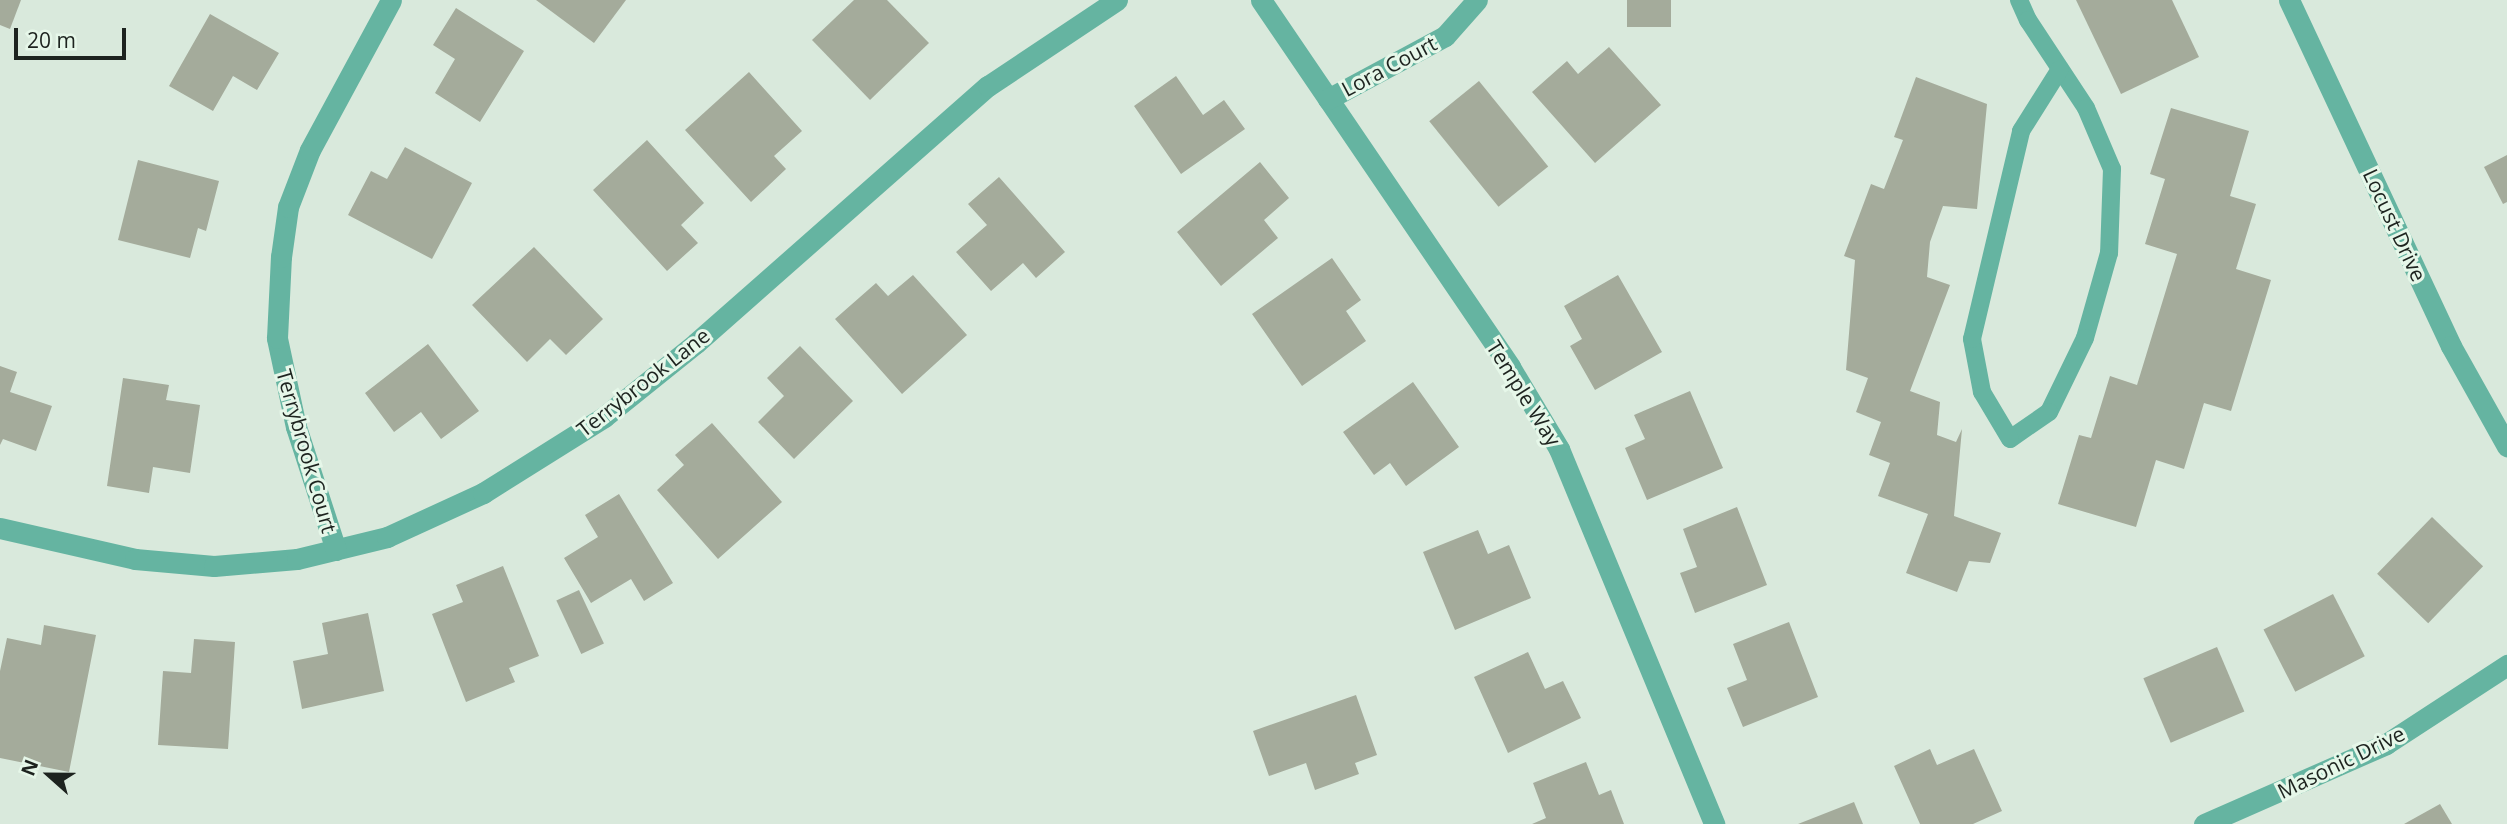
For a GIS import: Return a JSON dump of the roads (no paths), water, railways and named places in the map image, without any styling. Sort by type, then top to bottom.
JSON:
[{"type":"street","name":"Terrybrook Court","points":[[336,550],[296,427],[277,338],[281,257],[288,207],[310,150],[391,0]]},
{"type":"street","name":"Terrybrook Lane","points":[[0,528],[135,559],[214,566],[297,559],[387,537],[483,493],[604,417],[696,343],[988,86],[1117,0]]},
{"type":"street","name":"Temple Way","points":[[1261,0],[1510,367],[1559,449],[1714,824]]},
{"type":"street","name":"Lora Court","points":[[1328,99],[1445,36],[1477,0]]},
{"type":"street","name":"Locust Drive","points":[[2289,0],[2451,346],[2507,446]]},
{"type":"street","name":"Masonic Drive","points":[[2204,824],[2252,816],[2386,744],[2507,665]]},
{"type":"lane","points":[[2019,0],[2028,20],[2086,108],[2112,169],[2109,253],[2085,338],[2049,412],[2010,439],[1982,392],[1972,338],[2021,131],[2060,69]]}]
